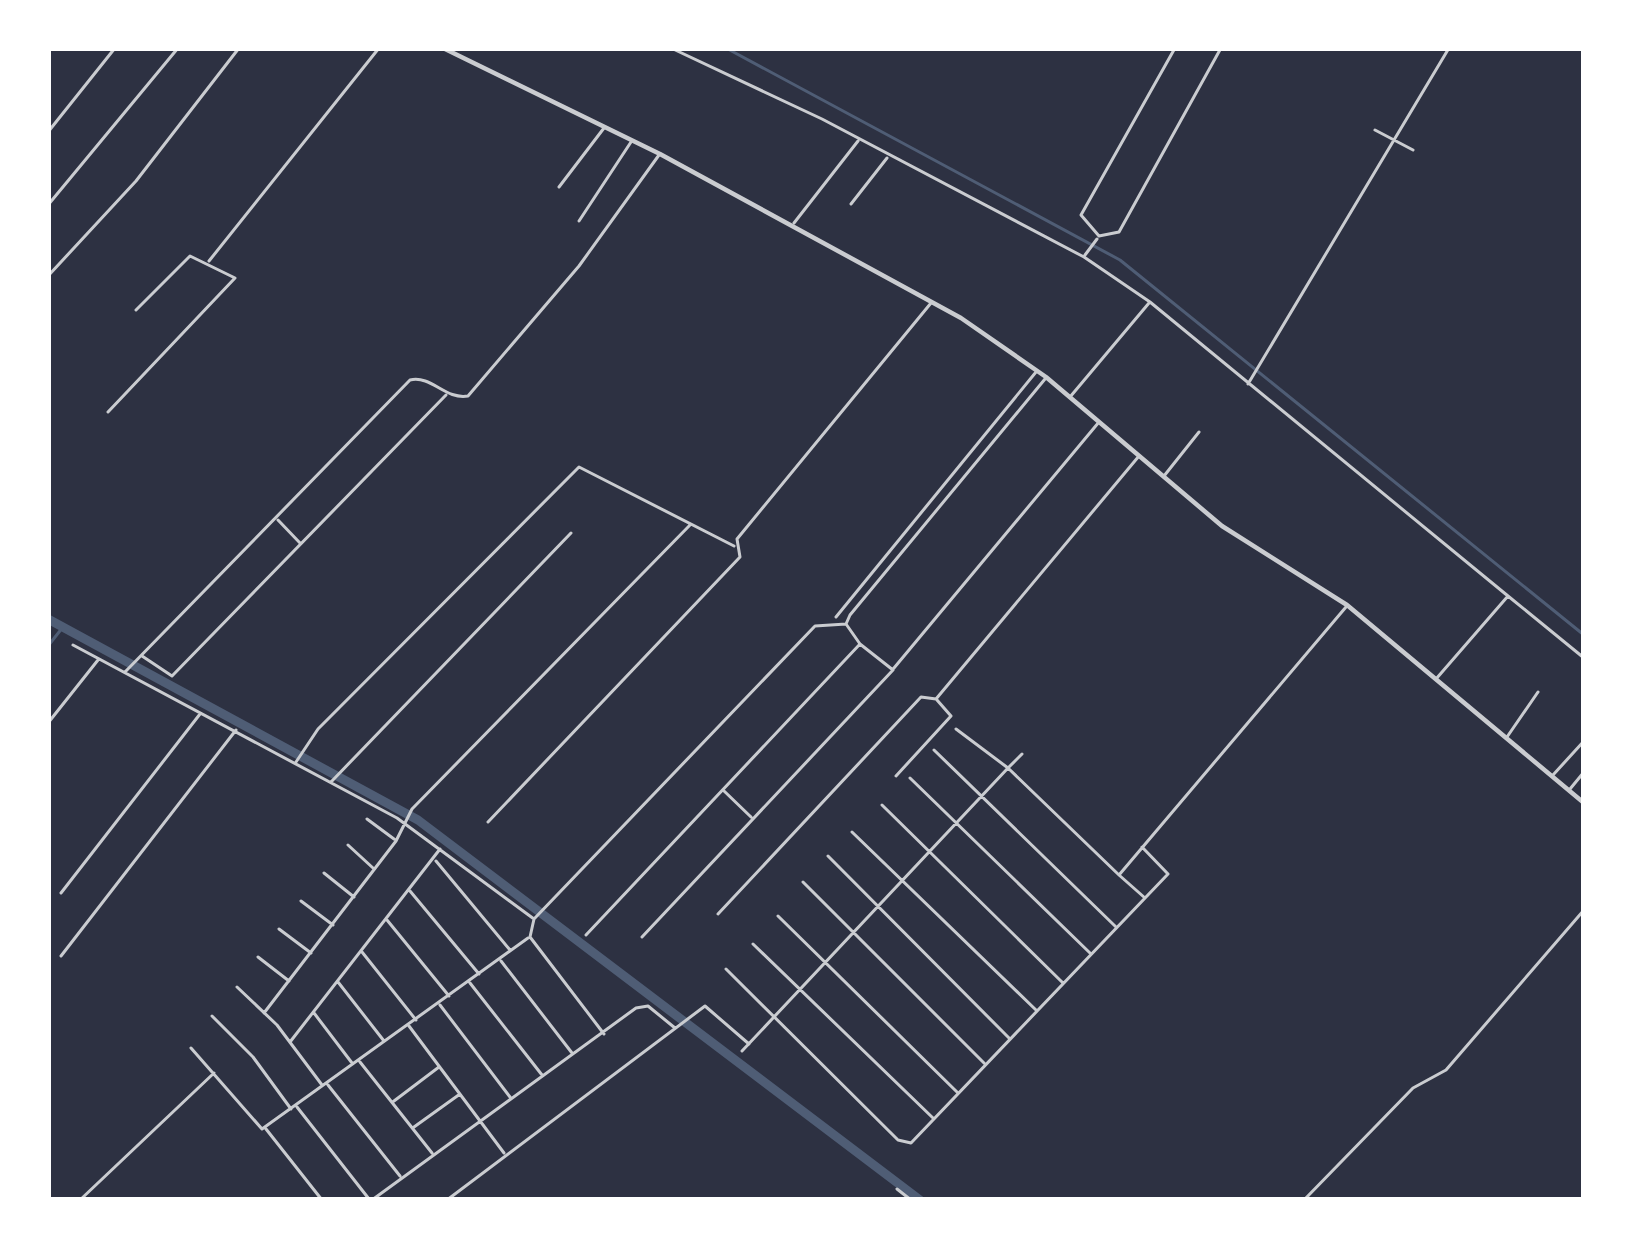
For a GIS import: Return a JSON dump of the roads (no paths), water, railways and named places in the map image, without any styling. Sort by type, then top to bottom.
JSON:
[{"type":"street","points":[[48,132],[115,48]]},
{"type":"street","points":[[48,205],[178,48]]},
{"type":"street","points":[[48,276],[136,182],[239,48]]},
{"type":"street","points":[[209,261],[379,48]]},
{"type":"street","points":[[443,48],[660,154],[792,225],[932,301],[1037,370],[1222,526],[1347,605],[1584,803]]},
{"type":"street","points":[[671,48],[1085,255],[1150,302],[1584,658]]},
{"type":"street","points":[[1098,237],[1081,215],[1175,48]]},
{"type":"street","points":[[1085,255],[1098,237],[1119,232],[1221,48]]},
{"type":"street","points":[[1249,383],[1449,48]]},
{"type":"street","points":[[559,188],[604,128]]},
{"type":"street","points":[[1375,130],[1413,151]]},
{"type":"street","points":[[792,225],[859,140]]},
{"type":"street","points":[[579,221],[632,141]]},
{"type":"street","points":[[127,670],[410,380],[419,378],[448,394],[468,396],[579,266],[660,154]]},
{"type":"street","points":[[851,204],[889,156]]},
{"type":"street","points":[[108,412],[233,282],[233,275],[190,256],[136,310]]},
{"type":"street","points":[[735,546],[932,301]]},
{"type":"street","points":[[1070,397],[1150,302]]},
{"type":"street","points":[[836,616],[1037,370]]},
{"type":"street","points":[[845,624],[1046,377]]},
{"type":"street","points":[[140,657],[172,676],[448,394]]},
{"type":"street","points":[[642,937],[893,670],[1100,421]]},
{"type":"street","points":[[1163,477],[1199,432]]},
{"type":"street","points":[[978,442],[987,450]]},
{"type":"street","points":[[936,699],[1138,456]]},
{"type":"street","points":[[296,762],[301,748],[579,466],[735,546],[740,557],[488,822]]},
{"type":"street","points":[[275,518],[302,544]]},
{"type":"street","points":[[264,1013],[396,841],[412,809],[691,524]]},
{"type":"street","points":[[332,781],[571,532]]},
{"type":"street","points":[[1436,679],[1508,596]]},
{"type":"street","points":[[851,597],[858,604]]},
{"type":"street","points":[[1119,874],[1347,605]]},
{"type":"street","points":[[845,624],[860,644],[893,670]]},
{"type":"street","points":[[190,1048],[216,1071],[258,1128],[265,1127],[530,937],[534,919],[815,626],[845,624]]},
{"type":"street","points":[[586,935],[860,644]]},
{"type":"street","points":[[74,645],[406,823],[534,919]]},
{"type":"street","points":[[48,723],[99,658]]},
{"type":"street","points":[[1506,738],[1538,692]]},
{"type":"street","points":[[718,914],[921,698],[936,699],[950,716],[896,776]]},
{"type":"street","points":[[61,893],[202,712]]},
{"type":"street","points":[[956,729],[1008,768],[1144,898]]},
{"type":"street","points":[[62,956],[236,730]]},
{"type":"street","points":[[1552,776],[1584,741]]},
{"type":"street","points":[[934,750],[1117,928]]},
{"type":"street","points":[[742,1051],[1022,754]]},
{"type":"street","points":[[1569,790],[1584,772]]},
{"type":"street","points":[[910,778],[1091,955]]},
{"type":"street","points":[[722,789],[752,818]]},
{"type":"street","points":[[882,805],[1063,983]]},
{"type":"street","points":[[367,819],[396,841]]},
{"type":"street","points":[[852,832],[1036,1011]]},
{"type":"street","points":[[348,845],[375,869]]},
{"type":"street","points":[[290,1042],[441,847]]},
{"type":"street","points":[[726,969],[902,1143],[911,1143],[1169,871],[1142,847]]},
{"type":"street","points":[[828,856],[1010,1038]]},
{"type":"street","points":[[434,858],[511,952]]},
{"type":"street","points":[[324,873],[354,897]]},
{"type":"street","points":[[803,882],[985,1065]]},
{"type":"street","points":[[409,889],[479,974]]},
{"type":"street","points":[[301,901],[333,925]]},
{"type":"street","points":[[1304,1200],[1413,1088],[1446,1070],[1584,910]]},
{"type":"street","points":[[778,916],[958,1094]]},
{"type":"street","points":[[386,919],[448,996]]},
{"type":"street","points":[[279,928],[311,953]]},
{"type":"street","points":[[530,937],[604,1034]]},
{"type":"street","points":[[753,944],[934,1119]]},
{"type":"street","points":[[361,951],[416,1019]]},
{"type":"street","points":[[258,957],[289,982]]},
{"type":"street","points":[[500,959],[574,1055]]},
{"type":"street","points":[[338,981],[385,1042]]},
{"type":"street","points":[[469,982],[544,1077]]},
{"type":"street","points":[[237,987],[290,1042],[402,1178]]},
{"type":"street","points":[[439,1004],[512,1100]]},
{"type":"street","points":[[212,1016],[253,1057],[371,1200],[648,1006],[678,1027]]},
{"type":"street","points":[[447,1200],[705,1006],[749,1044]]},
{"type":"street","points":[[313,1012],[434,1155]]},
{"type":"street","points":[[408,1025],[505,1154]]},
{"type":"street","points":[[393,1102],[440,1066]]},
{"type":"street","points":[[80,1200],[216,1071]]},
{"type":"street","points":[[413,1128],[460,1093]]},
{"type":"street","points":[[265,1127],[322,1200]]},
{"type":"street","points":[[897,1189],[911,1200]]},
{"type":"waterway","points":[[726,48],[1120,260],[1584,635]]},
{"type":"waterway","points":[[48,619],[418,820],[920,1200]]},
{"type":"waterway","points":[[48,646],[63,627]]}]
